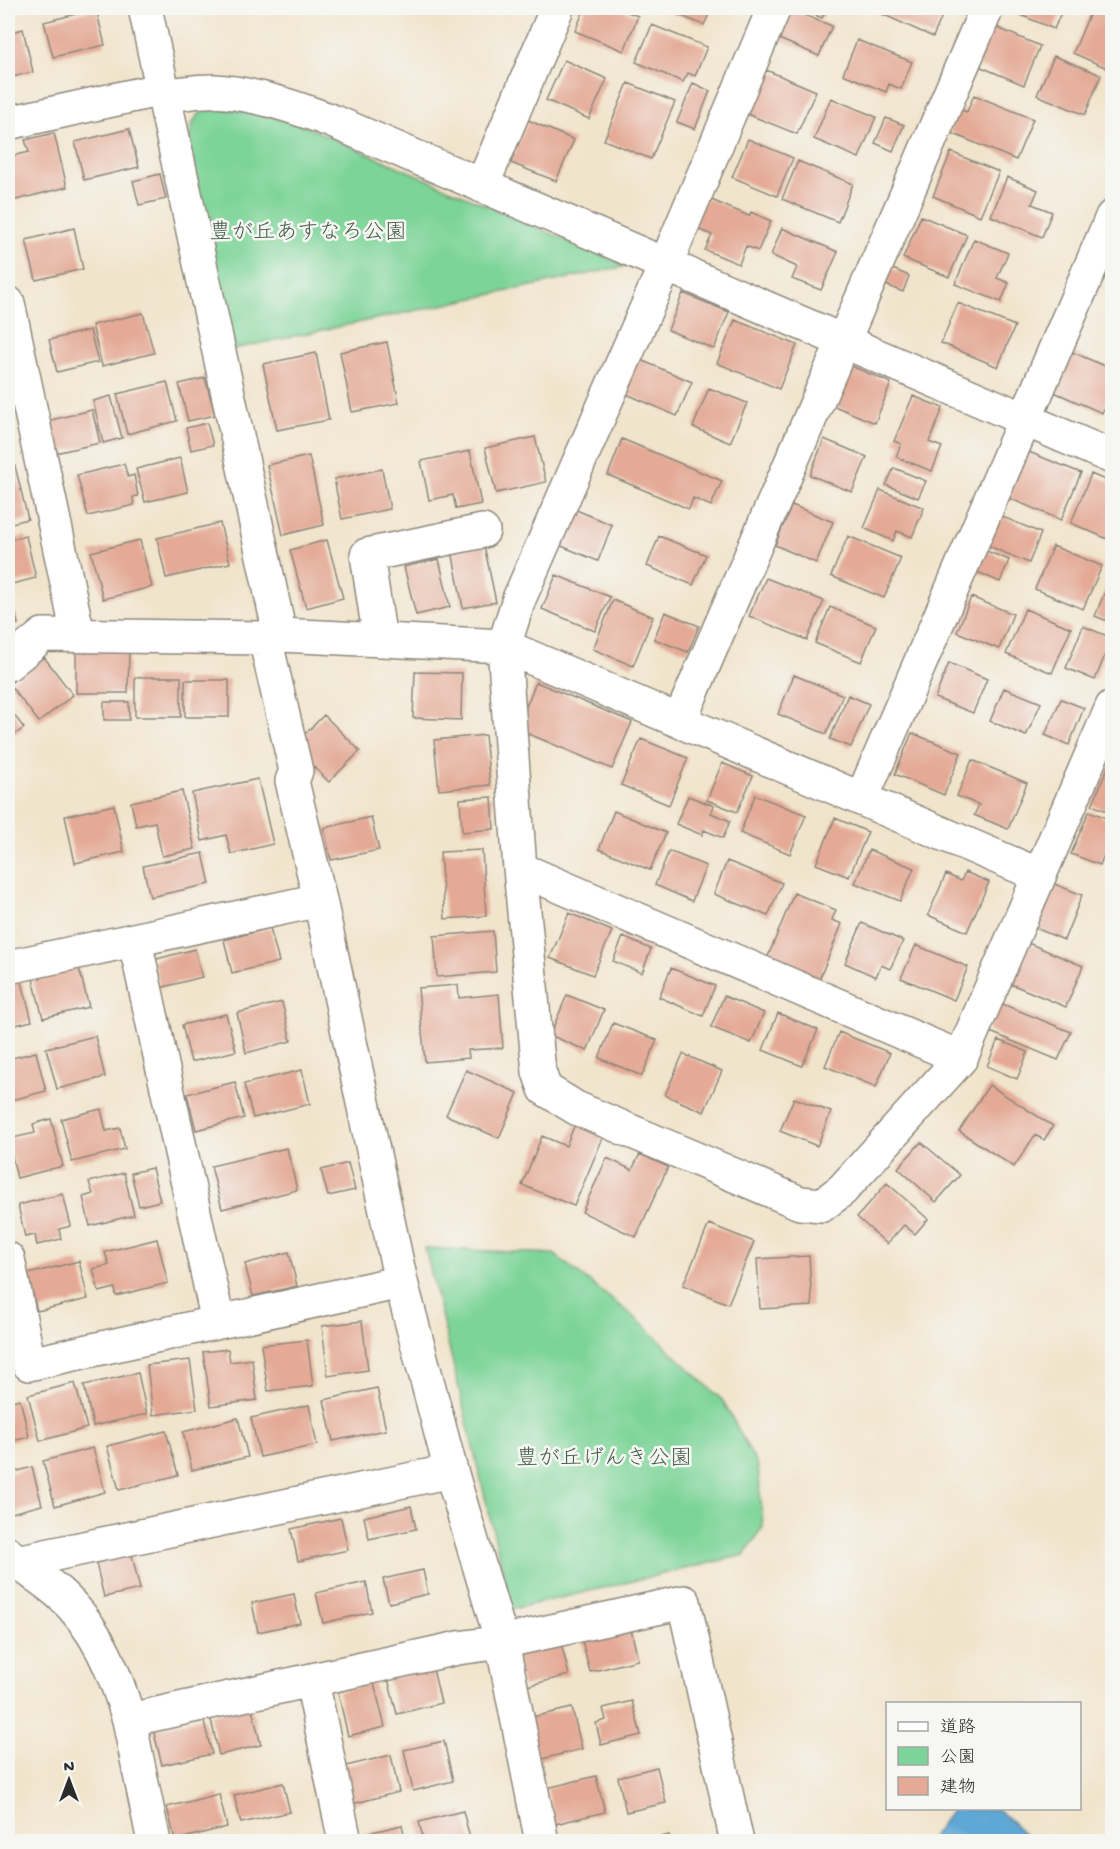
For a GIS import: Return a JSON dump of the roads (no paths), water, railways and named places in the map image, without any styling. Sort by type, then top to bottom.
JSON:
[{"type":"street","points":[[146,8],[273,637],[296,771],[292,782],[320,900],[401,1282],[451,1471],[502,1642],[542,1842]]},
{"type":"street","points":[[482,186],[557,8]]},
{"type":"street","points":[[774,8],[665,266],[519,599],[504,646],[520,869],[539,1072],[545,1089],[576,1108],[800,1203],[822,1204],[842,1190],[960,1058],[1113,707]]},
{"type":"street","points":[[680,720],[987,8]]},
{"type":"street","points":[[8,123],[164,92],[214,91],[252,96],[294,107],[337,123],[1113,457]]},
{"type":"street","points":[[862,798],[1113,217]]},
{"type":"street","points":[[8,303],[78,635]]},
{"type":"street","points":[[380,640],[367,555],[483,531]]},
{"type":"street","points":[[8,664],[43,635],[273,637],[504,646],[1039,875]]},
{"type":"street","points":[[520,869],[960,1058]]},
{"type":"street","points":[[8,967],[320,900]]},
{"type":"street","points":[[135,941],[218,1322]]},
{"type":"street","points":[[8,1259],[18,1366],[401,1282]]},
{"type":"street","points":[[12,1558],[451,1471]]},
{"type":"street","points":[[12,1558],[59,1593],[94,1633],[117,1677],[129,1720],[154,1842]]},
{"type":"street","points":[[129,1720],[458,1648],[502,1642],[684,1602],[737,1842]]},
{"type":"street","points":[[312,1681],[345,1842]]},
{"type":"water","points":[[951,1810],[999,1810],[1032,1841],[929,1841]]},
{"type":"park label","name":"豊が丘あすなろ公園","points":[[308,234]]},
{"type":"park label","name":"豊が丘げんき公園","points":[[604,1460]]}]
